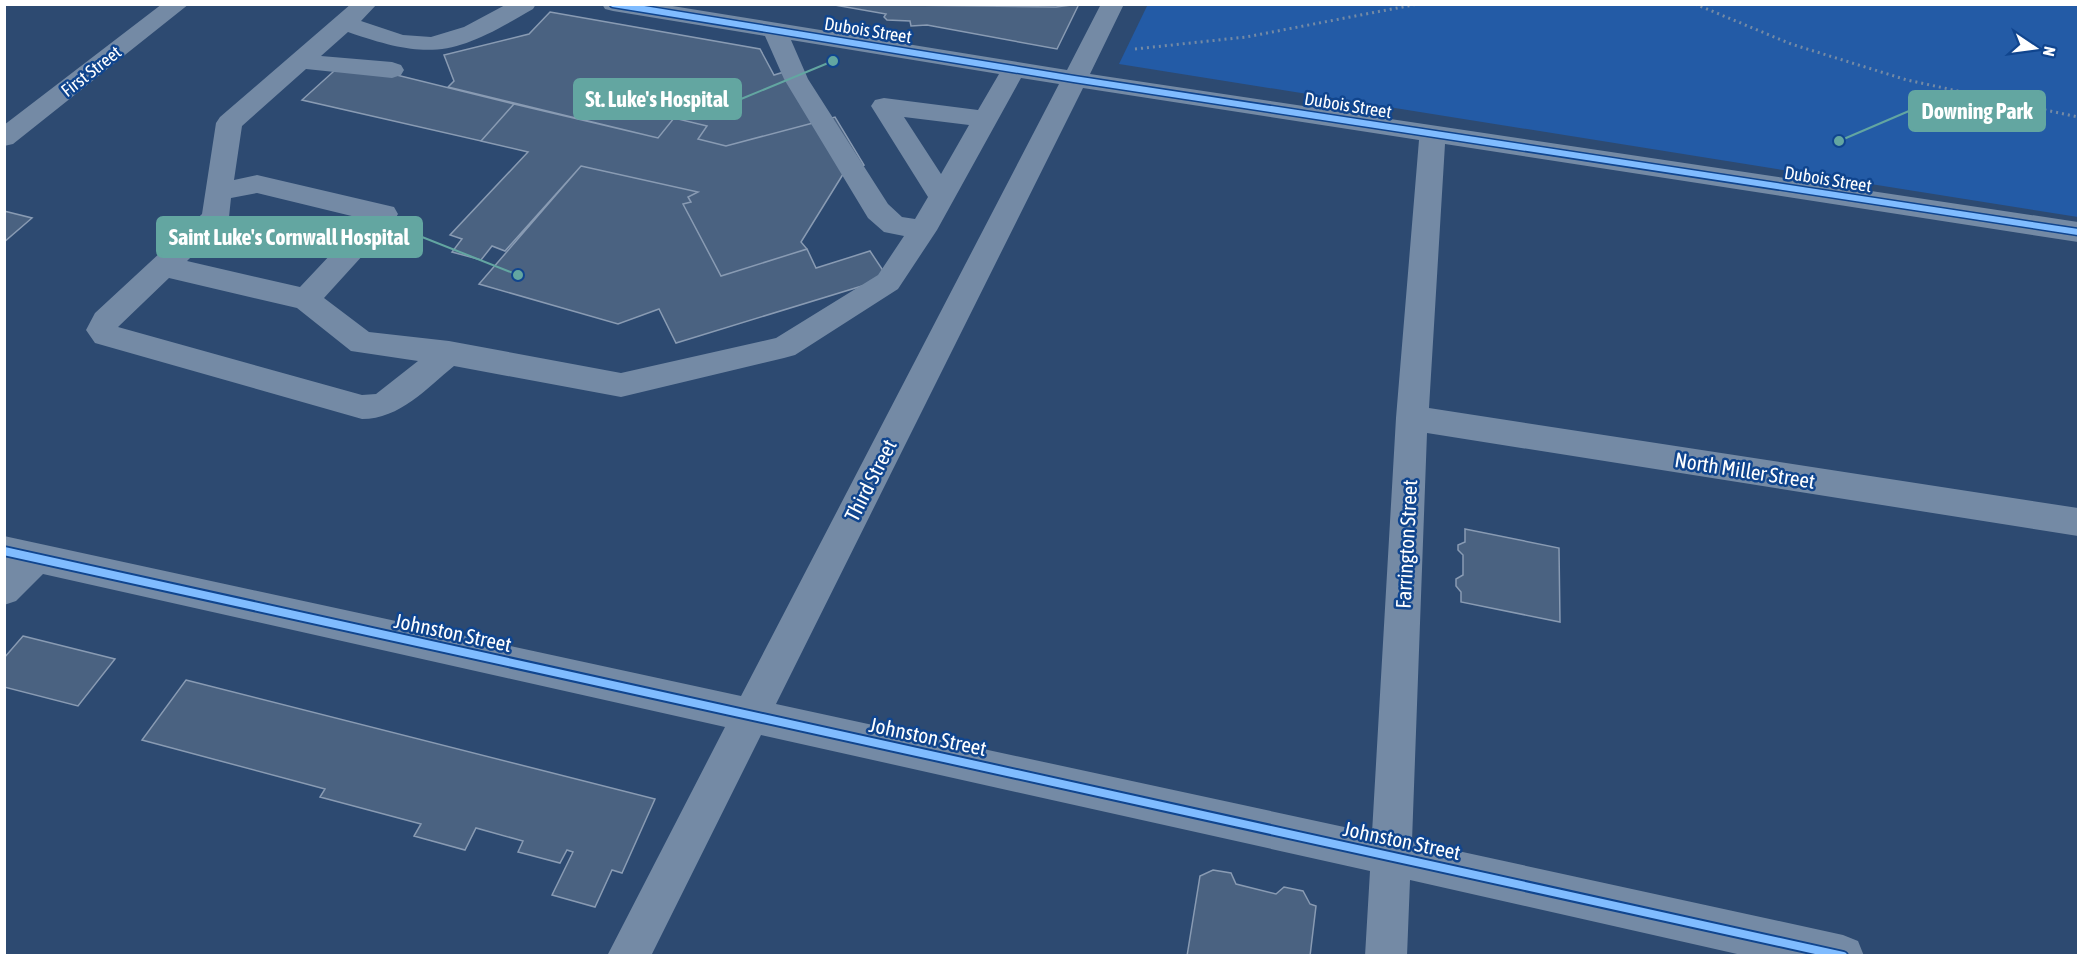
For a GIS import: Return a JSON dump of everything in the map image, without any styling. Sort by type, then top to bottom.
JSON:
[{"type":"street","name":"First Street","points":[[4,138],[178,4]]},
{"type":"street","points":[[366,4],[229,123],[215,217],[106,321],[100,330],[105,335],[362,407],[387,403],[449,353]]},
{"type":"street","points":[[344,23],[414,44],[441,43],[465,36],[525,4]]},
{"type":"street","name":"Dubois Street","points":[[613,4],[1074,79],[2079,232]]},
{"type":"street","name":"Third Street","points":[[628,956],[1113,4]]},
{"type":"street","points":[[774,30],[796,79],[878,211],[894,225],[923,230]]},
{"type":"street","points":[[298,61],[392,70]]},
{"type":"street","points":[[164,266],[306,299],[362,343],[449,353],[621,385],[738,359],[784,347],[888,282],[923,230],[1014,69]]},
{"type":"street","points":[[941,196],[884,106],[986,119]]},
{"type":"street","name":"Farrington Street","points":[[1386,956],[1412,418],[1433,134]]},
{"type":"street","points":[[219,192],[257,184],[384,214],[306,299]]},
{"type":"street","name":"North Miller Street","points":[[1412,418],[2079,522]]},
{"type":"street","points":[[4,590],[20,555]]},
{"type":"street","name":"Johnston Street","points":[[20,555],[1843,956]]},
{"type":"path","points":[[1136,49],[1246,38],[1418,4]]},
{"type":"path","points":[[1695,4],[1791,44],[1907,80],[2079,117]]},
{"type":"shaded area","points":[[1148,4],[2078,5],[2078,217],[1119,64]]},
{"type":"building","points":[[829,4],[1056,7],[1079,4],[1057,49],[927,25],[911,26],[910,21],[887,20],[884,17],[886,14]]},
{"type":"building","points":[[550,12],[760,49],[774,75],[784,72],[813,123],[726,146],[698,139],[707,126],[674,118],[658,138],[448,87],[454,81],[444,55],[529,34]]},
{"type":"building","points":[[344,62],[514,104],[481,141],[302,100]]},
{"type":"building","points":[[514,104],[658,138],[674,118],[707,126],[698,139],[726,146],[835,117],[864,165],[845,171],[801,242],[807,249],[721,276],[683,204],[691,202],[688,197],[698,192],[581,166],[505,251],[492,246],[481,260],[452,252],[462,239],[450,235],[528,152],[481,141]]},
{"type":"building","points":[[581,166],[698,192],[688,197],[691,202],[683,204],[721,276],[807,249],[816,268],[870,251],[888,278],[676,343],[659,309],[618,324],[479,284]]},
{"type":"building","points":[[4,211],[32,218],[4,242]]},
{"type":"building","points":[[1465,529],[1559,548],[1560,622],[1461,602],[1461,592],[1456,586],[1456,579],[1463,575],[1463,555],[1458,550],[1458,545],[1465,542]]},
{"type":"building","points":[[23,636],[115,659],[78,706],[4,687],[4,658]]},
{"type":"building","points":[[186,680],[655,799],[622,873],[612,870],[595,907],[552,895],[573,852],[567,850],[560,863],[518,852],[523,841],[476,828],[465,850],[414,836],[421,824],[320,797],[325,789],[142,740]]},
{"type":"building","points":[[1213,870],[1231,873],[1236,884],[1276,894],[1284,887],[1303,891],[1310,904],[1316,906],[1310,956],[1187,956],[1200,876]]},
{"type":"cycle path","points":[[613,4],[1074,79],[2078,232]]},
{"type":"cycle path","points":[[4,551],[1843,956]]},
{"type":"place","name":"St. Luke's Hospital","points":[[833,61]]},
{"type":"place","name":"Downing Park","points":[[1839,141]]},
{"type":"place","name":"Saint Luke's Cornwall Hospital","points":[[518,275]]}]
